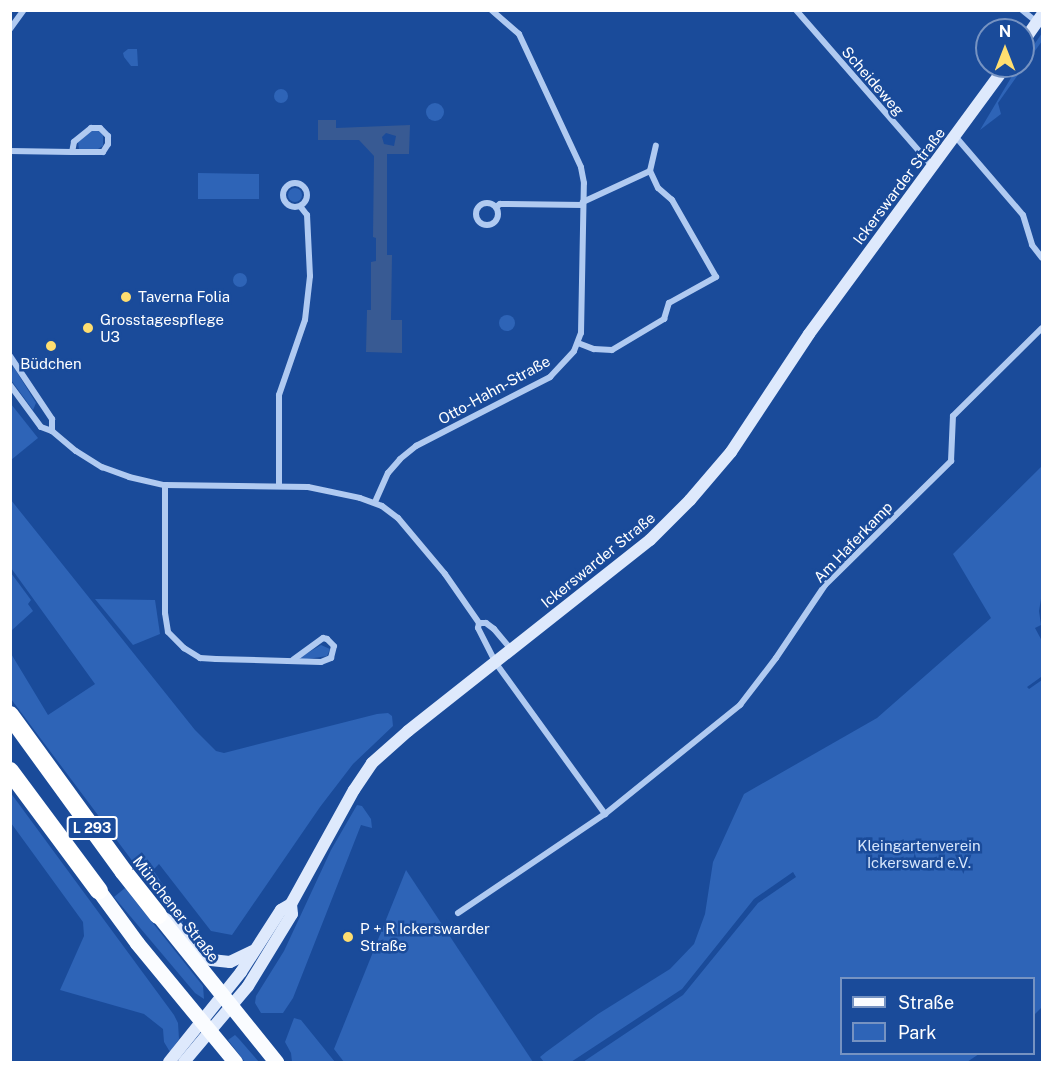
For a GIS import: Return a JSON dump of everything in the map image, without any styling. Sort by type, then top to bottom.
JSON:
[{"type":"highway","name":"Münchener Straße","points":[[10,715],[123,872],[158,915]]},
{"type":"highway","name":"L 293","points":[[10,771],[99,891]]},
{"type":"main road","name":"Ickerswarder Straße","points":[[169,1062],[205,1027],[226,1002],[281,910],[291,904],[372,764],[408,731],[650,540],[690,500],[731,452],[809,334],[997,78]]},
{"type":"main road","name":"L 293","points":[[99,891],[235,1062]]},
{"type":"main road","name":"Ickerswarder Straße","points":[[226,1002],[248,986],[292,914],[291,904]]},
{"type":"main road","points":[[158,915],[174,924],[201,955],[211,960],[230,962],[255,950]]},
{"type":"main road","name":"Münchener Straße","points":[[158,915],[276,1062]]},
{"type":"main road","name":"Ickerswarder Straße","points":[[184,1062],[205,1027]]},
{"type":"street","points":[[10,29],[24,10]]},
{"type":"street","name":"Otto-Hahn-Straße","points":[[375,502],[388,473],[408,453],[559,371],[578,343],[581,333],[583,203],[581,167],[519,34],[491,10]]},
{"type":"street","name":"Scheideweg","points":[[796,10],[932,167]]},
{"type":"street","points":[[1022,10],[1040,19]]},
{"type":"street","points":[[10,151],[72,152],[102,152],[108,144],[108,136],[100,128],[91,128],[74,142],[72,152]]},
{"type":"street","points":[[955,136],[1023,215],[1032,245],[1042,258]]},
{"type":"street","points":[[578,343],[594,349],[612,350],[664,319],[669,303],[716,277],[672,200],[658,188],[650,171],[656,146]]},
{"type":"street","points":[[496,207],[500,204],[583,203],[650,171]]},
{"type":"street","points":[[291,183],[301,184],[306,189],[308,197],[300,206],[292,207],[284,200],[284,190],[291,183]]},
{"type":"street","points":[[279,485],[279,395],[308,306],[310,276],[307,215],[300,206]]},
{"type":"street","name":"Am Haferkamp","points":[[458,913],[605,814],[740,705],[776,658],[825,585],[951,461],[953,416],[1042,328]]},
{"type":"street","points":[[10,356],[52,419],[52,430]]},
{"type":"street","points":[[10,385],[35,422],[52,430],[76,452],[102,467],[129,477],[165,485],[279,485],[335,492],[375,502],[398,518],[421,543],[479,623],[478,628],[495,662],[605,814]]},
{"type":"street","points":[[165,485],[165,613],[168,632],[184,648],[200,658],[293,660],[301,663],[328,660],[331,658],[334,646],[323,638],[293,660]]},
{"type":"street","points":[[479,623],[486,623],[494,629],[512,649]]},
{"type":"green space","points":[[1042,33],[1042,41],[1035,51],[1035,43]]},
{"type":"green space","points":[[128,49],[137,49],[138,66],[131,66],[124,57],[123,53]]},
{"type":"green space","points":[[1011,78],[1016,78],[998,103],[1001,114],[980,130]]},
{"type":"green space","points":[[281,89],[286,91],[288,96],[286,101],[281,103],[276,101],[274,96],[276,91]]},
{"type":"green space","points":[[435,103],[441,106],[444,112],[441,118],[435,121],[429,118],[426,112],[429,106]]},
{"type":"green space","points":[[92,131],[100,131],[103,135],[103,146],[96,150],[79,149],[78,142]]},
{"type":"green space","points":[[198,173],[259,174],[259,199],[198,199]]},
{"type":"green space","points":[[292,188],[298,188],[302,195],[298,202],[292,202],[288,198],[288,192]]},
{"type":"green space","points":[[237,273],[243,273],[247,280],[243,287],[237,287],[233,283],[233,277]]},
{"type":"green space","points":[[507,315],[513,317],[515,323],[513,329],[507,331],[501,329],[499,323],[501,317]]},
{"type":"green space","points":[[13,366],[36,403],[33,410],[11,380]]},
{"type":"green space","points":[[11,404],[38,438],[10,460]]},
{"type":"green space","name":"Kleingartenverein Ickersward e.V.","points":[[1042,466],[1042,593],[1039,611],[1041,625],[1035,628],[1042,641],[1042,679],[1041,677],[1027,687],[1029,689],[1042,680],[1042,1007],[1035,1014],[1035,977],[840,977],[840,1055],[978,1055],[967,1062],[583,1062],[683,995],[758,903],[796,877],[793,872],[754,899],[682,989],[571,1062],[544,1062],[540,1057],[546,1052],[598,1014],[670,969],[694,944],[705,914],[713,862],[744,794],[877,718],[991,618],[953,554]]},
{"type":"green space","points":[[11,500],[195,730],[216,751],[224,753],[377,714],[388,713],[392,716],[393,726],[353,764],[320,807],[232,935],[211,931],[159,864],[153,870],[185,917],[181,926],[11,699],[10,652],[48,715],[95,684],[11,568]]},
{"type":"green space","points":[[11,573],[31,600],[28,604],[33,611],[11,631]]},
{"type":"green space","points":[[95,599],[155,600],[160,634],[133,645]]},
{"type":"green space","points":[[321,645],[330,649],[327,656],[301,660],[299,658]]},
{"type":"green space","points":[[10,792],[174,1015],[178,1023],[179,1039],[170,1052],[164,1042],[163,1029],[144,1014],[60,990],[84,936],[83,922],[11,823]]},
{"type":"green space","points":[[357,805],[362,806],[371,819],[372,828],[361,825],[293,998],[283,1013],[261,1013],[255,1003],[256,996],[284,951],[331,850]]},
{"type":"green space","points":[[406,870],[533,1062],[344,1062],[334,1049]]},
{"type":"green space","points":[[125,888],[203,986],[204,999],[195,993],[114,897]]},
{"type":"green space","points":[[294,1018],[301,1020],[335,1062],[292,1062],[291,1053],[285,1042]]},
{"type":"green space","points":[[235,1035],[259,1062],[245,1062],[228,1040]]},
{"type":"shaded area","points":[[318,120],[336,120],[336,128],[410,125],[409,154],[387,154],[387,255],[392,255],[391,320],[402,320],[402,353],[366,352],[367,310],[371,310],[371,262],[376,261],[376,238],[373,237],[374,156],[359,140],[318,140]],"holes":[[[386,133],[396,136],[394,146],[384,144],[382,137]]]},
{"type":"place","name":"Taverna Folia","points":[[126,297]]},
{"type":"place","name":"Grosstagespflege U3","points":[[88,328]]},
{"type":"place","name":"Büdchen","points":[[51,346]]},
{"type":"place","name":"P + R Ickerswarder Straße","points":[[348,937]]}]
